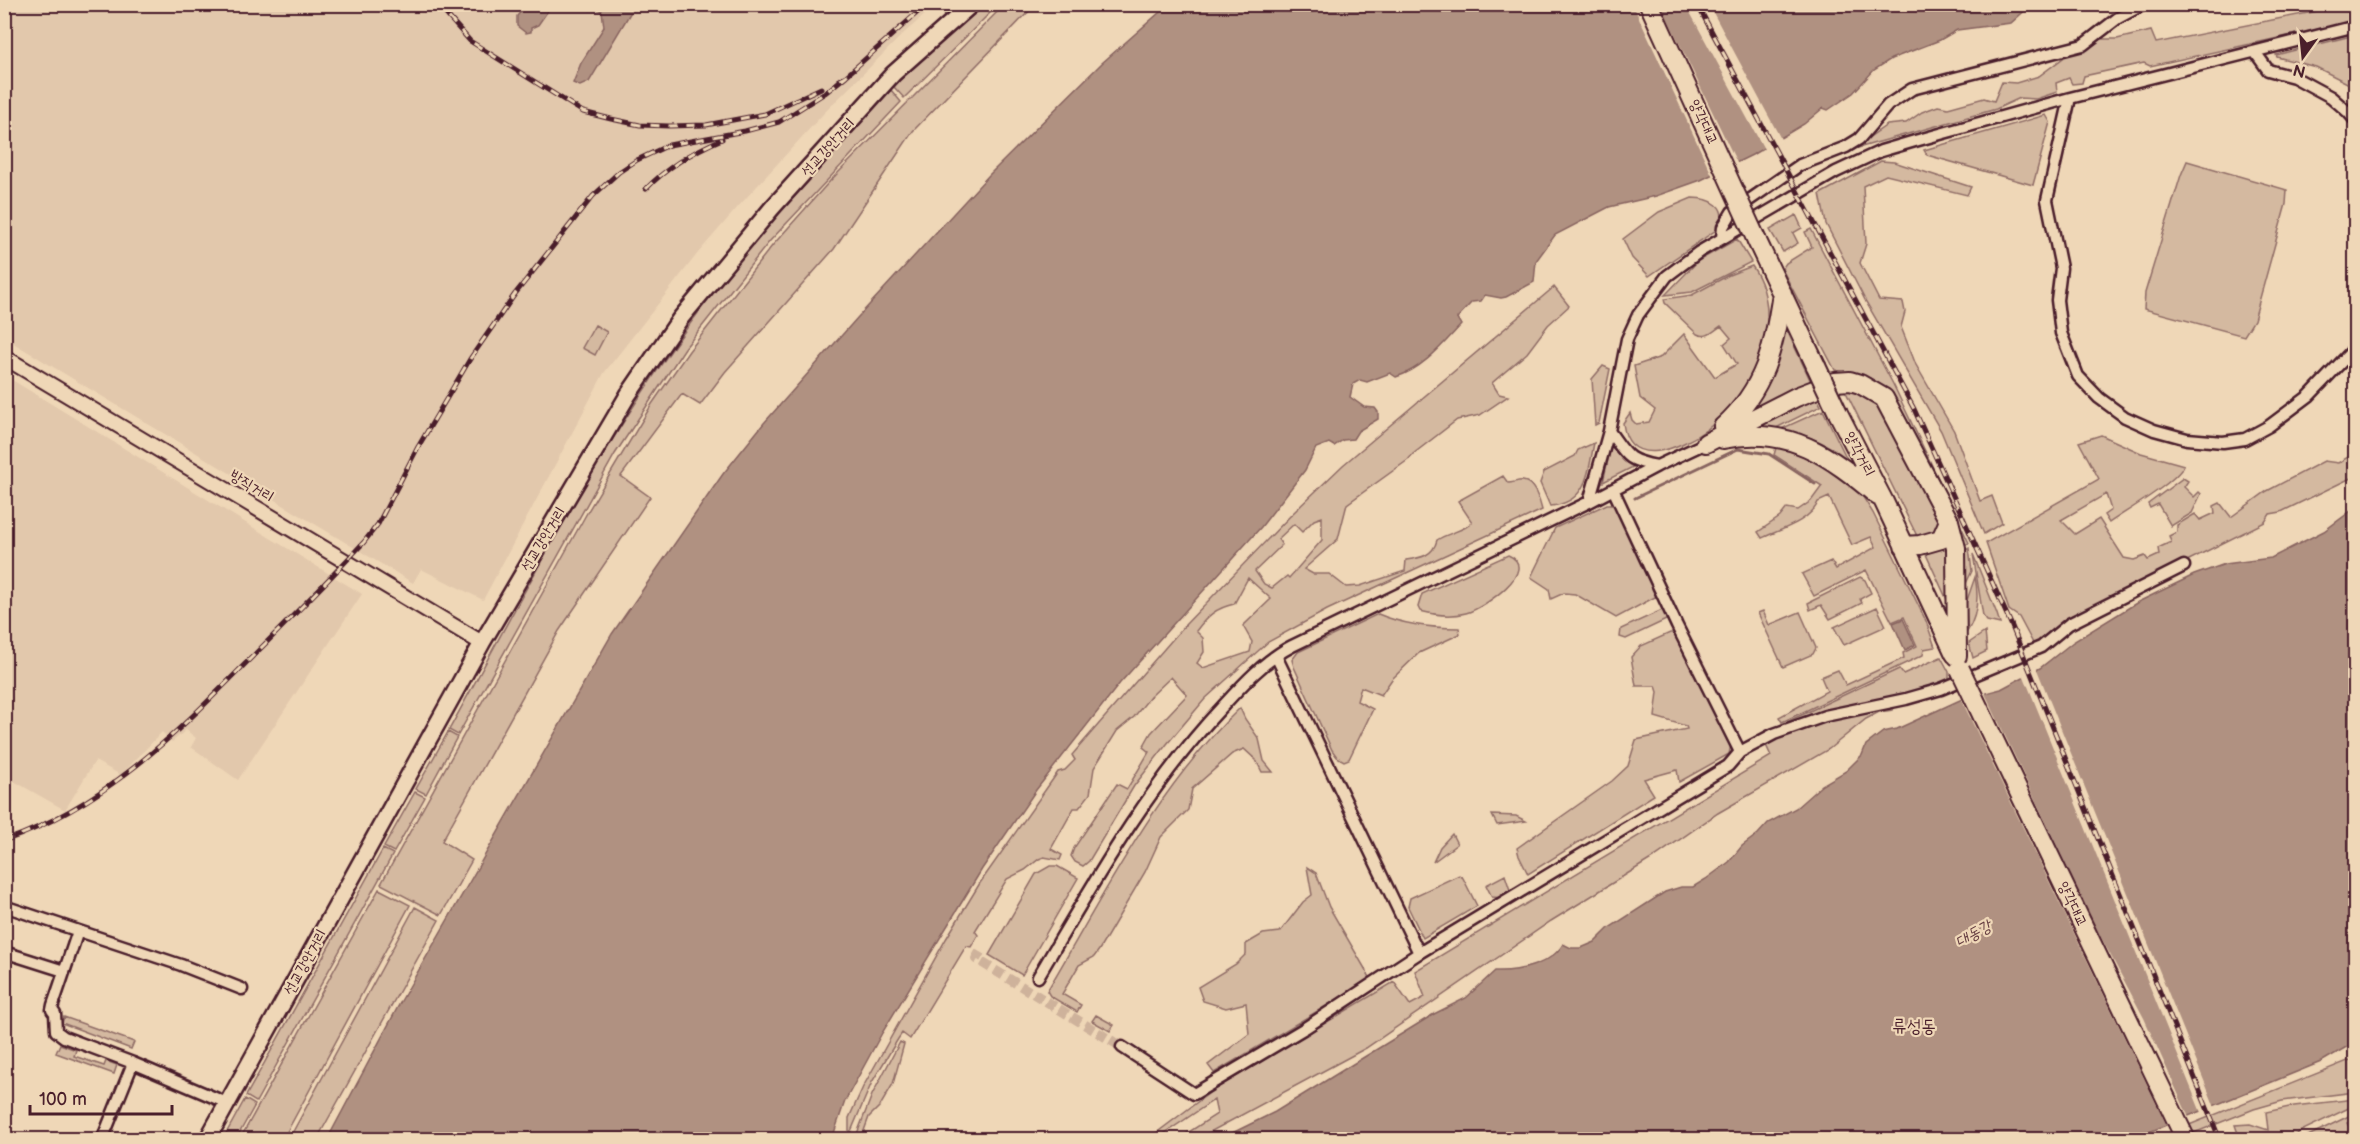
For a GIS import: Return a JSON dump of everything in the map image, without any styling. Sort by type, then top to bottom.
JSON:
[{"type":"main road","name":"선교강안거리","points":[[207,1140],[482,643],[628,395],[680,319],[772,208],[893,74],[972,4]]},
{"type":"main road","name":"양각대교","points":[[1649,4],[1757,241]]},
{"type":"main road","name":"양각거리","points":[[1757,241],[1838,413],[1884,502],[1958,663]]},
{"type":"main road","points":[[1706,443],[1739,413],[1760,382],[1768,361],[1782,293]]},
{"type":"main road","points":[[1706,443],[1820,387],[1835,382],[1850,381],[1860,384],[1884,398],[1949,521],[1956,548],[1958,663]]},
{"type":"main road","points":[[1706,443],[1734,436],[1758,435],[1802,444],[1836,463],[1884,502]]},
{"type":"main road","points":[[1904,546],[1920,545],[1941,539],[1949,521]]},
{"type":"main road","name":"양각대교","points":[[1958,663],[2186,1140]]},
{"type":"street","points":[[1722,238],[1723,227],[1732,212],[1800,165],[1846,147],[1859,139],[1888,105],[1912,89],[2083,45],[2118,18],[2144,4]]},
{"type":"street","points":[[1589,502],[1609,431],[1627,339],[1638,315],[1667,276],[1699,252],[1836,172],[1881,151],[2070,98],[2355,26]]},
{"type":"street","points":[[2255,52],[2268,70],[2294,77],[2331,97],[2355,121]]},
{"type":"street","points":[[2070,98],[2047,200],[2061,268],[2058,300],[2061,333],[2078,376],[2099,398],[2125,417],[2154,430],[2187,439],[2223,442],[2245,439],[2269,426],[2309,396],[2352,351],[2355,339]]},
{"type":"street","name":"방직거리","points":[[4,357],[482,643]]},
{"type":"street","points":[[1609,431],[1622,452],[1631,460],[1657,466]]},
{"type":"street","points":[[1038,977],[1114,849],[1155,787],[1187,745],[1217,712],[1251,676],[1275,656],[1706,443]]},
{"type":"street","points":[[1613,489],[1677,626],[1740,752]]},
{"type":"street","points":[[1122,1047],[1194,1094],[1305,1028],[1419,953],[1728,766],[1740,752],[1774,735],[1825,716],[1906,699],[1941,689],[2041,647],[2069,624],[2184,566]]},
{"type":"street","points":[[1275,656],[1419,953]]},
{"type":"street","points":[[4,906],[181,965],[242,989]]},
{"type":"street","points":[[78,931],[52,1010],[55,1014],[56,1031],[64,1037],[227,1103]]},
{"type":"street","points":[[4,952],[64,971]]},
{"type":"street","points":[[102,1140],[133,1063]]},
{"type":"shaded area","points":[[1005,4],[1035,5],[913,131],[834,249],[725,372],[700,405],[682,394],[621,476],[650,497],[559,631],[442,841],[472,860],[441,915],[381,884],[588,511],[652,404],[689,351],[772,246],[830,181]]},
{"type":"shaded area","points":[[5,5],[936,5],[903,34],[824,113],[737,208],[698,253],[604,373],[483,600],[421,569],[413,583],[5,338]]},
{"type":"shaded area","points":[[985,5],[998,5],[904,98],[894,87],[926,52]]},
{"type":"shaded area","points":[[2355,5],[2355,21],[2150,66],[2144,63],[2084,76],[2082,83],[2072,84],[2069,78],[2056,83],[2057,92],[2036,99],[2020,98],[1996,109],[1858,148],[1858,145],[1887,125],[1906,123],[1922,112],[1938,106],[1948,108],[1984,98],[1994,101],[2002,82],[2016,83],[2039,76],[2063,58],[2063,53],[2102,39],[2117,39],[2151,31],[2156,43]]},
{"type":"shaded area","points":[[2355,35],[2355,87],[2316,67],[2276,55]]},
{"type":"shaded area","points":[[891,90],[901,102],[769,242],[685,348],[615,454],[458,735],[449,730],[566,517],[663,362],[743,255]]},
{"type":"shaded area","points":[[2046,115],[2050,122],[2033,185],[1927,155],[1924,150]]},
{"type":"shaded area","points":[[1881,161],[1894,162],[1971,187],[1967,195],[1886,175],[1863,186],[1866,244],[1860,263],[1879,300],[1903,302],[1905,312],[1901,327],[1916,365],[1954,431],[1980,501],[1992,496],[2002,523],[1984,534],[1941,431],[1866,302],[1826,224],[1820,194]]},
{"type":"shaded area","points":[[2187,161],[2287,190],[2286,204],[2254,320],[2244,336],[2144,309],[2145,293]]},
{"type":"shaded area","points":[[1692,198],[1712,202],[1720,209],[1722,214],[1719,228],[1649,276],[1632,258],[1623,239],[1659,212]]},
{"type":"shaded area","points":[[1796,215],[1802,228],[1793,233],[1798,243],[1783,252],[1770,230]]},
{"type":"shaded area","points":[[1811,229],[1893,384],[1969,543],[1960,547],[1891,394],[1870,378],[1835,370],[1782,269],[1786,263],[1812,247],[1805,232]]},
{"type":"shaded area","points":[[1737,239],[1751,262],[1692,292],[1665,295],[1698,261]]},
{"type":"shaded area","points":[[1752,266],[1762,286],[1767,315],[1762,354],[1750,383],[1724,415],[1696,437],[1657,451],[1645,451],[1635,447],[1627,438],[1623,423],[1630,413],[1636,424],[1649,422],[1655,410],[1640,398],[1634,366],[1661,357],[1684,334],[1715,377],[1737,364],[1724,344],[1731,338],[1721,326],[1707,335],[1697,334],[1665,303],[1664,299],[1692,295],[1729,275]]},
{"type":"shaded area","points":[[1554,287],[1569,306],[1548,325],[1527,353],[1492,383],[1499,394],[1508,396],[1480,415],[1457,420],[1408,460],[1347,504],[1338,539],[1304,569],[1313,574],[1329,574],[1346,587],[1360,586],[1405,571],[1406,560],[1426,555],[1433,550],[1437,540],[1472,522],[1458,501],[1503,476],[1508,483],[1527,482],[1536,493],[1542,510],[1327,610],[1268,642],[1205,699],[1167,744],[1134,786],[1089,861],[1083,866],[1075,862],[1071,856],[1074,848],[1117,784],[1127,789],[1149,752],[1143,747],[1151,733],[1187,695],[1171,677],[1150,697],[1134,717],[1117,731],[1094,768],[1090,794],[1079,808],[1074,808],[1051,849],[1062,855],[1060,860],[1044,857],[1007,879],[975,931],[978,935],[971,947],[966,946],[910,1039],[902,1033],[898,1039],[872,1082],[849,1136],[849,1118],[863,1087],[946,939],[980,883],[1058,772],[1065,770],[1075,760],[1072,755],[1185,625],[1293,513],[1343,465]],"holes":[[[1322,517],[1322,540],[1289,578],[1287,576],[1272,588],[1264,584],[1255,571],[1282,545],[1278,539],[1294,524],[1302,532],[1314,520]],[[1248,578],[1271,599],[1243,626],[1252,642],[1250,652],[1203,668],[1197,663],[1204,652],[1203,638],[1196,631],[1212,613],[1234,604]]]},
{"type":"shaded area","points":[[1784,324],[1812,384],[1753,411],[1776,364]]},
{"type":"shaded area","points":[[595,325],[607,332],[595,355],[582,348]]},
{"type":"shaded area","points":[[1603,366],[1610,369],[1599,423],[1595,425],[1592,379]]},
{"type":"shaded area","points":[[4,375],[362,594],[238,780],[191,747],[196,738],[186,730],[172,742],[162,732],[121,775],[95,761],[65,810],[5,776]]},
{"type":"shaded area","points":[[1844,388],[1877,402],[1941,518],[1938,532],[1919,540]]},
{"type":"shaded area","points":[[1815,394],[1821,406],[1774,429],[1759,428],[1758,425]]},
{"type":"shaded area","points":[[1823,410],[1847,459],[1816,440],[1781,429]]},
{"type":"shaded area","points":[[2101,435],[2141,453],[2184,465],[2180,472],[2162,487],[2109,523],[2104,515],[2111,510],[2106,494],[2061,520],[2075,534],[2099,519],[2124,558],[2134,560],[2145,556],[2148,560],[2159,555],[2158,548],[2171,542],[2169,536],[2177,532],[2177,525],[2195,514],[2200,520],[2215,513],[2214,506],[2220,503],[2231,517],[2267,491],[2324,461],[2338,463],[2355,453],[2355,476],[2281,512],[2270,514],[2265,522],[2179,565],[2034,645],[2019,617],[2009,610],[1986,543],[2099,479],[2079,442]]},
{"type":"shaded area","points":[[1594,443],[1584,485],[1579,493],[1562,504],[1550,506],[1540,483],[1544,472],[1575,456],[1578,450]]},
{"type":"shaded area","points":[[1777,444],[1814,457],[1858,489],[1873,513],[1926,621],[1935,647],[1924,649],[1923,655],[1782,722],[1779,717],[1827,691],[1821,677],[1838,670],[1846,685],[1904,658],[1903,653],[1917,646],[1904,617],[1892,622],[1866,570],[1814,596],[1802,574],[1831,561],[1836,569],[1876,547],[1871,537],[1852,545],[1829,497],[1818,502],[1809,515],[1802,520],[1762,538],[1758,532],[1780,517],[1787,508],[1798,510],[1811,501],[1822,486],[1774,455]]},
{"type":"shaded area","points":[[1611,446],[1625,462],[1633,467],[1603,482]]},
{"type":"shaded area","points":[[2183,478],[2188,481],[2184,487],[2194,497],[2199,492],[2201,494],[2192,513],[2171,526],[2158,504],[2150,508],[2148,504]]},
{"type":"shaded area","points":[[1607,504],[1616,507],[1657,591],[1657,596],[1616,618],[1575,594],[1564,593],[1551,599],[1549,589],[1531,577],[1555,528]]},
{"type":"shaded area","points":[[1947,542],[1953,613],[1925,552]]},
{"type":"shaded area","points":[[1969,548],[1972,571],[1963,590],[1962,553]]},
{"type":"shaded area","points":[[1973,554],[2000,624],[1987,621],[1983,616]]},
{"type":"shaded area","points":[[1508,555],[1516,561],[1518,569],[1514,578],[1485,604],[1466,613],[1455,615],[1420,611],[1418,607],[1422,594]]},
{"type":"shaded area","points":[[1860,577],[1865,580],[1871,593],[1860,599],[1862,603],[1830,619],[1821,605],[1810,610],[1808,603]]},
{"type":"shaded area","points":[[1975,577],[1977,606],[1967,632],[1966,603]]},
{"type":"shaded area","points":[[1877,607],[1886,626],[1844,645],[1834,627]]},
{"type":"shaded area","points":[[1662,610],[1665,611],[1666,620],[1626,639],[1620,637],[1621,629]]},
{"type":"shaded area","points":[[1763,611],[1769,625],[1800,612],[1816,648],[1813,654],[1783,667],[1758,613]]},
{"type":"shaded area","points":[[1378,614],[1417,625],[1459,628],[1460,634],[1419,653],[1392,679],[1381,695],[1361,687],[1357,701],[1373,709],[1349,759],[1344,761],[1332,750],[1292,660],[1298,652]]},
{"type":"shaded area","points":[[1985,632],[1987,651],[1973,658],[1969,643]]},
{"type":"shaded area","points":[[1675,633],[1731,745],[1729,754],[1679,782],[1677,770],[1644,779],[1654,795],[1528,874],[1517,848],[1612,781],[1628,766],[1636,740],[1687,729],[1686,726],[1655,717],[1658,692],[1656,686],[1636,686],[1631,657],[1641,646]]},
{"type":"shaded area","points":[[1941,657],[1949,672],[1949,681],[1937,689],[1780,725],[1899,669],[1903,674]]},
{"type":"shaded area","points":[[1895,705],[1893,710],[1879,712],[1866,719],[1829,749],[1718,813],[1656,856],[1551,921],[1366,1048],[1197,1139],[1178,1139],[1217,1114],[1214,1100],[1156,1139],[1147,1140],[1212,1091],[1394,982],[1410,1005],[1425,997],[1415,971],[1771,756],[1765,743],[1849,714]]},
{"type":"shaded area","points":[[1240,708],[1259,739],[1264,761],[1273,772],[1262,772],[1256,760],[1244,749],[1232,754],[1192,789],[1188,810],[1161,837],[1145,872],[1099,950],[1094,957],[1079,965],[1062,994],[1081,1005],[1077,1012],[1050,996],[1047,991],[1134,842],[1183,772]]},
{"type":"shaded area","points":[[448,732],[457,737],[426,794],[416,789]]},
{"type":"shaded area","points":[[415,792],[425,797],[394,852],[384,847]]},
{"type":"shaded area","points":[[1492,815],[1516,816],[1526,821],[1497,825]]},
{"type":"shaded area","points":[[1452,834],[1457,844],[1433,862],[1440,847]]},
{"type":"shaded area","points":[[383,849],[393,854],[256,1102],[246,1096]]},
{"type":"shaded area","points":[[1050,866],[1057,866],[1078,878],[1022,975],[989,955],[1036,874]]},
{"type":"shaded area","points":[[1307,867],[1316,873],[1329,907],[1371,979],[1214,1073],[1208,1065],[1249,1034],[1246,1003],[1226,1008],[1203,1001],[1198,987],[1236,964],[1246,954],[1246,944],[1263,934],[1280,932],[1303,902],[1312,895]]},
{"type":"shaded area","points":[[1459,875],[1463,878],[1477,906],[1423,938],[1408,907],[1410,898]]},
{"type":"shaded area","points":[[1505,875],[1510,890],[1503,898],[1492,897],[1486,885]]},
{"type":"shaded area","points":[[379,889],[410,905],[283,1139],[240,1139]]},
{"type":"shaded area","points":[[415,907],[439,920],[317,1139],[289,1139]]},
{"type":"shaded area","points":[[1096,1015],[1114,1025],[1110,1031],[1092,1021]]},
{"type":"shaded area","points":[[64,1017],[134,1042],[131,1049],[62,1023]]},
{"type":"shaded area","points":[[900,1042],[904,1044],[893,1084],[880,1106],[869,1117],[861,1139],[855,1139],[872,1095]]},
{"type":"shaded area","points":[[60,1044],[76,1050],[74,1056],[104,1066],[106,1061],[117,1065],[114,1074],[56,1053]]},
{"type":"shaded area","points":[[2355,1058],[2355,1092],[2282,1101],[2254,1109],[2179,1139],[2152,1140]]},
{"type":"shaded area","points":[[245,1099],[255,1105],[236,1139],[223,1139]]},
{"type":"shaded area","points":[[2355,1099],[2355,1105],[2299,1132],[2293,1139],[2240,1139],[2235,1125],[2250,1124],[2268,1130],[2266,1112],[2294,1106]]},
{"type":"shaded area","points":[[2355,1113],[2355,1119],[2347,1123],[2351,1130],[2348,1136],[2341,1139],[2302,1139]]},
{"type":"water","points":[[533,4],[552,5],[538,25],[531,28],[531,32],[526,33],[517,26],[517,16],[523,9]]},
{"type":"water","points":[[584,5],[635,5],[589,82],[580,86],[573,83],[581,63],[604,27],[602,11],[595,8],[590,10]]},
{"type":"water","points":[[1168,5],[2031,5],[2011,23],[1957,30],[1940,40],[1891,59],[1874,70],[1853,93],[1828,110],[1823,108],[1804,124],[1752,155],[1701,180],[1656,196],[1609,207],[1555,235],[1536,261],[1534,282],[1506,297],[1485,295],[1481,301],[1472,302],[1457,318],[1461,325],[1432,355],[1415,368],[1396,377],[1390,373],[1367,382],[1360,380],[1353,384],[1350,397],[1364,407],[1375,408],[1378,412],[1378,419],[1358,431],[1353,439],[1343,440],[1334,446],[1329,443],[1316,448],[1305,470],[1261,527],[1120,683],[1036,790],[982,869],[882,1033],[845,1101],[832,1139],[327,1140],[401,1001],[612,634],[723,474],[764,423],[858,317],[989,175],[1102,63]]},
{"type":"water","name":"대동강","points":[[2355,508],[2355,1042],[2321,1062],[2132,1139],[1218,1140],[1275,1112],[1434,1014],[1466,998],[1495,971],[1533,966],[1550,957],[1563,944],[1571,948],[1581,948],[1595,942],[1609,928],[1665,892],[1681,887],[1693,887],[1729,862],[1742,846],[1768,823],[1796,808],[1822,785],[1846,771],[1862,755],[1866,745],[1883,732],[1897,729],[1960,700],[2001,689],[2040,668],[2073,642],[2138,602],[2194,575],[2225,564],[2271,558],[2324,531]]},
{"type":"water","points":[[1903,619],[1915,645],[1905,650],[1893,623]]},
{"type":"pier","points":[[1633,5],[1661,5],[1738,165],[1713,177]]},
{"type":"pier","points":[[1686,5],[1709,5],[1782,141],[1765,151]]},
{"type":"pier","points":[[2036,667],[2216,1110],[2202,1115],[2023,674]]},
{"type":"pier","points":[[1984,691],[2095,926],[2144,1018],[2190,1120],[2168,1128],[1960,697]]},
{"type":"waterway","points":[[1635,498],[1738,449],[1769,454],[1815,484]]},
{"type":"tunnel","points":[[980,952],[976,959],[1122,1047]]},
{"type":"railway","points":[[437,4],[470,41],[583,112],[611,119],[640,125],[706,125],[765,114],[821,88]]},
{"type":"railway","points":[[840,79],[927,4]]},
{"type":"railway","points":[[1697,4],[1914,409],[2011,624],[2220,1140]]},
{"type":"railway","points":[[4,841],[74,809],[136,766],[220,690],[364,542],[378,524],[418,447],[470,359],[515,294],[593,196],[619,172],[637,160],[669,145],[745,131],[779,122],[825,93],[846,76]]},
{"type":"railway","points":[[646,189],[681,160],[722,139]]},
{"type":"district","name":"류성동","points":[[1914,1026]]}]
